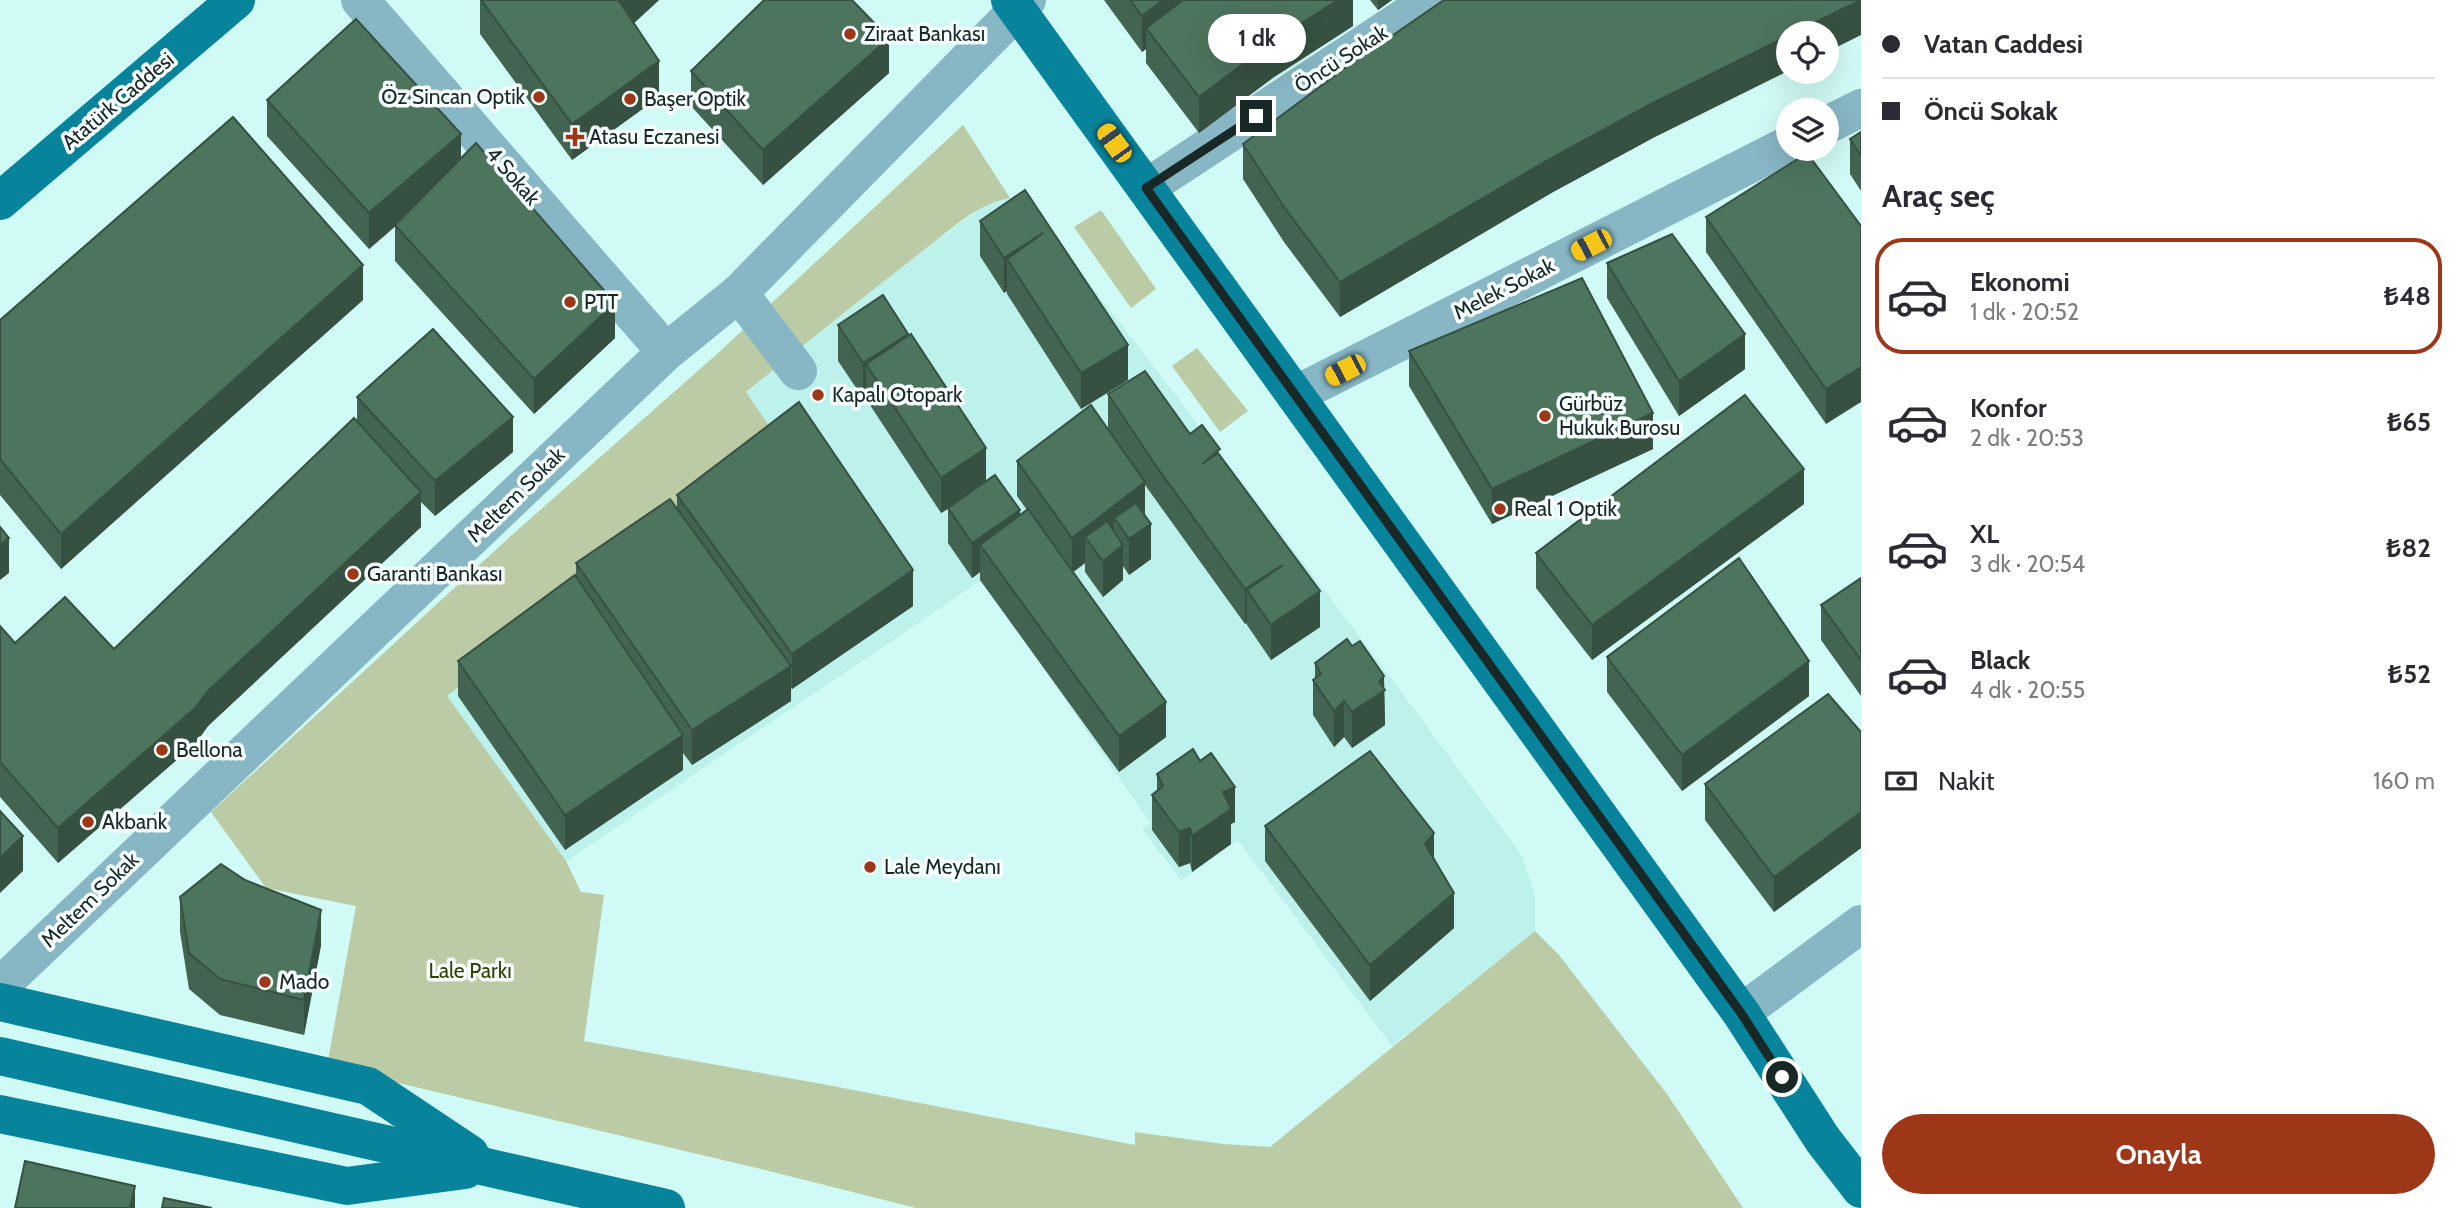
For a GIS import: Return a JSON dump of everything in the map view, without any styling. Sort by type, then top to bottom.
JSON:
[{"type":"main road","name":"Atatürk Caddesi","points":[[0,201],[236,0]]},
{"type":"main road","points":[[1018,3],[1146,188],[1741,1013],[1823,1140],[1861,1189]]},
{"type":"main road","points":[[0,1002],[368,1086],[489,1167]]},
{"type":"main road","points":[[0,1056],[666,1208]]},
{"type":"main road","points":[[0,1114],[347,1186],[489,1167]]},
{"type":"main road","points":[[1823,1140],[1844,1208]]},
{"type":"street","name":"4 Sokak","points":[[360,0],[666,352]]},
{"type":"street","name":"Öncü Sokak","points":[[1146,188],[1431,0]]},
{"type":"street","name":"Meltem Sokak","points":[[0,986],[666,352],[739,293],[1018,3]]},
{"type":"street","points":[[1839,119],[1861,108]]},
{"type":"street","name":"Melek Sokak","points":[[1295,395],[1776,151]]},
{"type":"street","points":[[739,293],[798,371]]},
{"type":"street","points":[[1741,1013],[1861,924]]},
{"type":"shaded area","points":[[1010,198],[1049,232],[1162,377],[1521,854],[1535,894],[1535,931],[1392,1046],[1238,840],[1181,880],[1142,829],[1150,823],[1002,608],[980,581],[566,861],[446,696],[781,444],[746,393],[899,269],[990,201]]},
{"type":"green space","name":"Lale Parkı","points":[[963,125],[1010,198],[987,205],[956,224],[746,392],[781,443],[447,696],[566,861],[581,892],[604,895],[584,1041],[1135,1145],[1135,1132],[1223,1144],[1270,1147],[1535,931],[1559,955],[1667,1094],[1743,1208],[916,1208],[327,1066],[356,906],[266,888],[211,812],[513,534],[717,354]]},
{"type":"green space","points":[[1101,210],[1156,289],[1131,308],[1074,227]]},
{"type":"green space","points":[[1197,348],[1248,411],[1220,432],[1172,366]]},
{"type":"building","points":[[481,0],[621,0],[619,1],[659,61],[572,124]]},
{"type":"building","points":[[764,0],[852,0],[889,38],[763,150],[691,71]]},
{"type":"building","points":[[1130,0],[1163,0],[1142,16]]},
{"type":"building","points":[[1183,0],[1338,0],[1274,41],[1199,97],[1146,28]]},
{"type":"building","points":[[1444,0],[1861,0],[1818,21],[1776,21],[1776,42],[1651,104],[1553,157],[1340,282],[1284,207],[1243,144],[1345,68]]},
{"type":"building","points":[[356,19],[461,134],[369,213],[267,100]]},
{"type":"building","points":[[233,117],[363,265],[61,534],[0,459],[0,320]]},
{"type":"building","points":[[1861,132],[1861,156],[1850,139]]},
{"type":"building","points":[[476,143],[615,303],[534,379],[395,225]]},
{"type":"building","points":[[1794,161],[1813,161],[1861,226],[1861,367],[1826,389],[1706,217]]},
{"type":"building","points":[[1025,190],[1128,345],[1081,373],[1007,259],[1043,233],[1004,258],[980,221]]},
{"type":"building","points":[[1672,234],[1745,334],[1679,381],[1607,263]]},
{"type":"building","points":[[1582,278],[1653,413],[1492,489],[1409,351]]},
{"type":"building","points":[[883,295],[908,334],[863,363],[838,325]]},
{"type":"building","points":[[433,329],[513,417],[435,481],[357,397]]},
{"type":"building","points":[[911,334],[986,448],[941,478],[866,364]]},
{"type":"building","points":[[1145,371],[1190,434],[1202,425],[1220,449],[1202,464],[1218,453],[1320,591],[1271,625],[1247,590],[1283,565],[1245,589],[1108,394]]},
{"type":"building","points":[[1745,395],[1804,469],[1592,625],[1536,553]]},
{"type":"building","points":[[799,402],[913,570],[792,654],[677,495]]},
{"type":"building","points":[[1091,405],[1145,482],[1072,538],[1017,461]]},
{"type":"building","points":[[354,418],[421,492],[208,691],[195,708],[58,828],[0,762],[0,626],[15,643],[65,597],[114,649]]},
{"type":"building","points":[[995,475],[1020,510],[972,543],[948,508]]},
{"type":"building","points":[[670,499],[791,666],[692,730],[576,563]]},
{"type":"building","points":[[1136,503],[1151,524],[1129,539],[1114,518]]},
{"type":"building","points":[[1028,509],[1166,702],[1119,736],[980,545]]},
{"type":"building","points":[[1107,521],[1123,545],[1103,561],[1085,537]]},
{"type":"building","points":[[0,527],[9,538],[0,545]]},
{"type":"building","points":[[1739,558],[1809,661],[1682,755],[1607,657]]},
{"type":"building","points":[[575,575],[683,735],[565,815],[458,661]]},
{"type":"building","points":[[1861,578],[1861,660],[1821,605]]},
{"type":"building","points":[[1347,639],[1352,646],[1360,641],[1384,676],[1379,682],[1385,690],[1352,712],[1344,701],[1334,711],[1313,680],[1321,674],[1315,663]]},
{"type":"building","points":[[1828,694],[1861,732],[1861,812],[1774,877],[1705,784]]},
{"type":"building","points":[[1193,749],[1200,761],[1211,753],[1235,787],[1223,792],[1231,809],[1192,836],[1190,828],[1179,832],[1152,795],[1163,786],[1157,774]]},
{"type":"building","points":[[1370,751],[1434,833],[1425,844],[1454,893],[1370,965],[1265,826]]},
{"type":"building","points":[[0,811],[23,836],[0,858]]},
{"type":"building","points":[[221,864],[245,880],[321,910],[304,1000],[220,979],[189,953],[180,897]]},
{"type":"building","points":[[25,1161],[135,1186],[130,1208],[15,1208]]},
{"type":"building","points":[[164,1198],[212,1208],[162,1208]]},
{"type":"place","name":"Ziraat Bankası","points":[[850,34]]},
{"type":"place","name":"Öz Sincan Optik","points":[[539,97]]},
{"type":"place","name":"Başer Optik","points":[[630,99]]},
{"type":"place","name":"Atasu Eczanesi","points":[[575,137]]},
{"type":"place","name":"PTT","points":[[570,302]]},
{"type":"place","name":"Kapalı Otopark","points":[[818,395]]},
{"type":"place","name":"Gürbüz Hukuk Burosu","points":[[1545,416]]},
{"type":"place","name":"Real 1 Optik","points":[[1500,509]]},
{"type":"place","name":"Garanti Bankası","points":[[353,574]]},
{"type":"place","name":"Bellona","points":[[162,750]]},
{"type":"place","name":"Akbank","points":[[88,822]]},
{"type":"place","name":"Lale Meydanı","points":[[870,867]]},
{"type":"place","name":"Mado","points":[[265,982]]},
{"type":"route","points":[[1256,116],[1146,188],[1741,1013],[1782,1077]]}]
